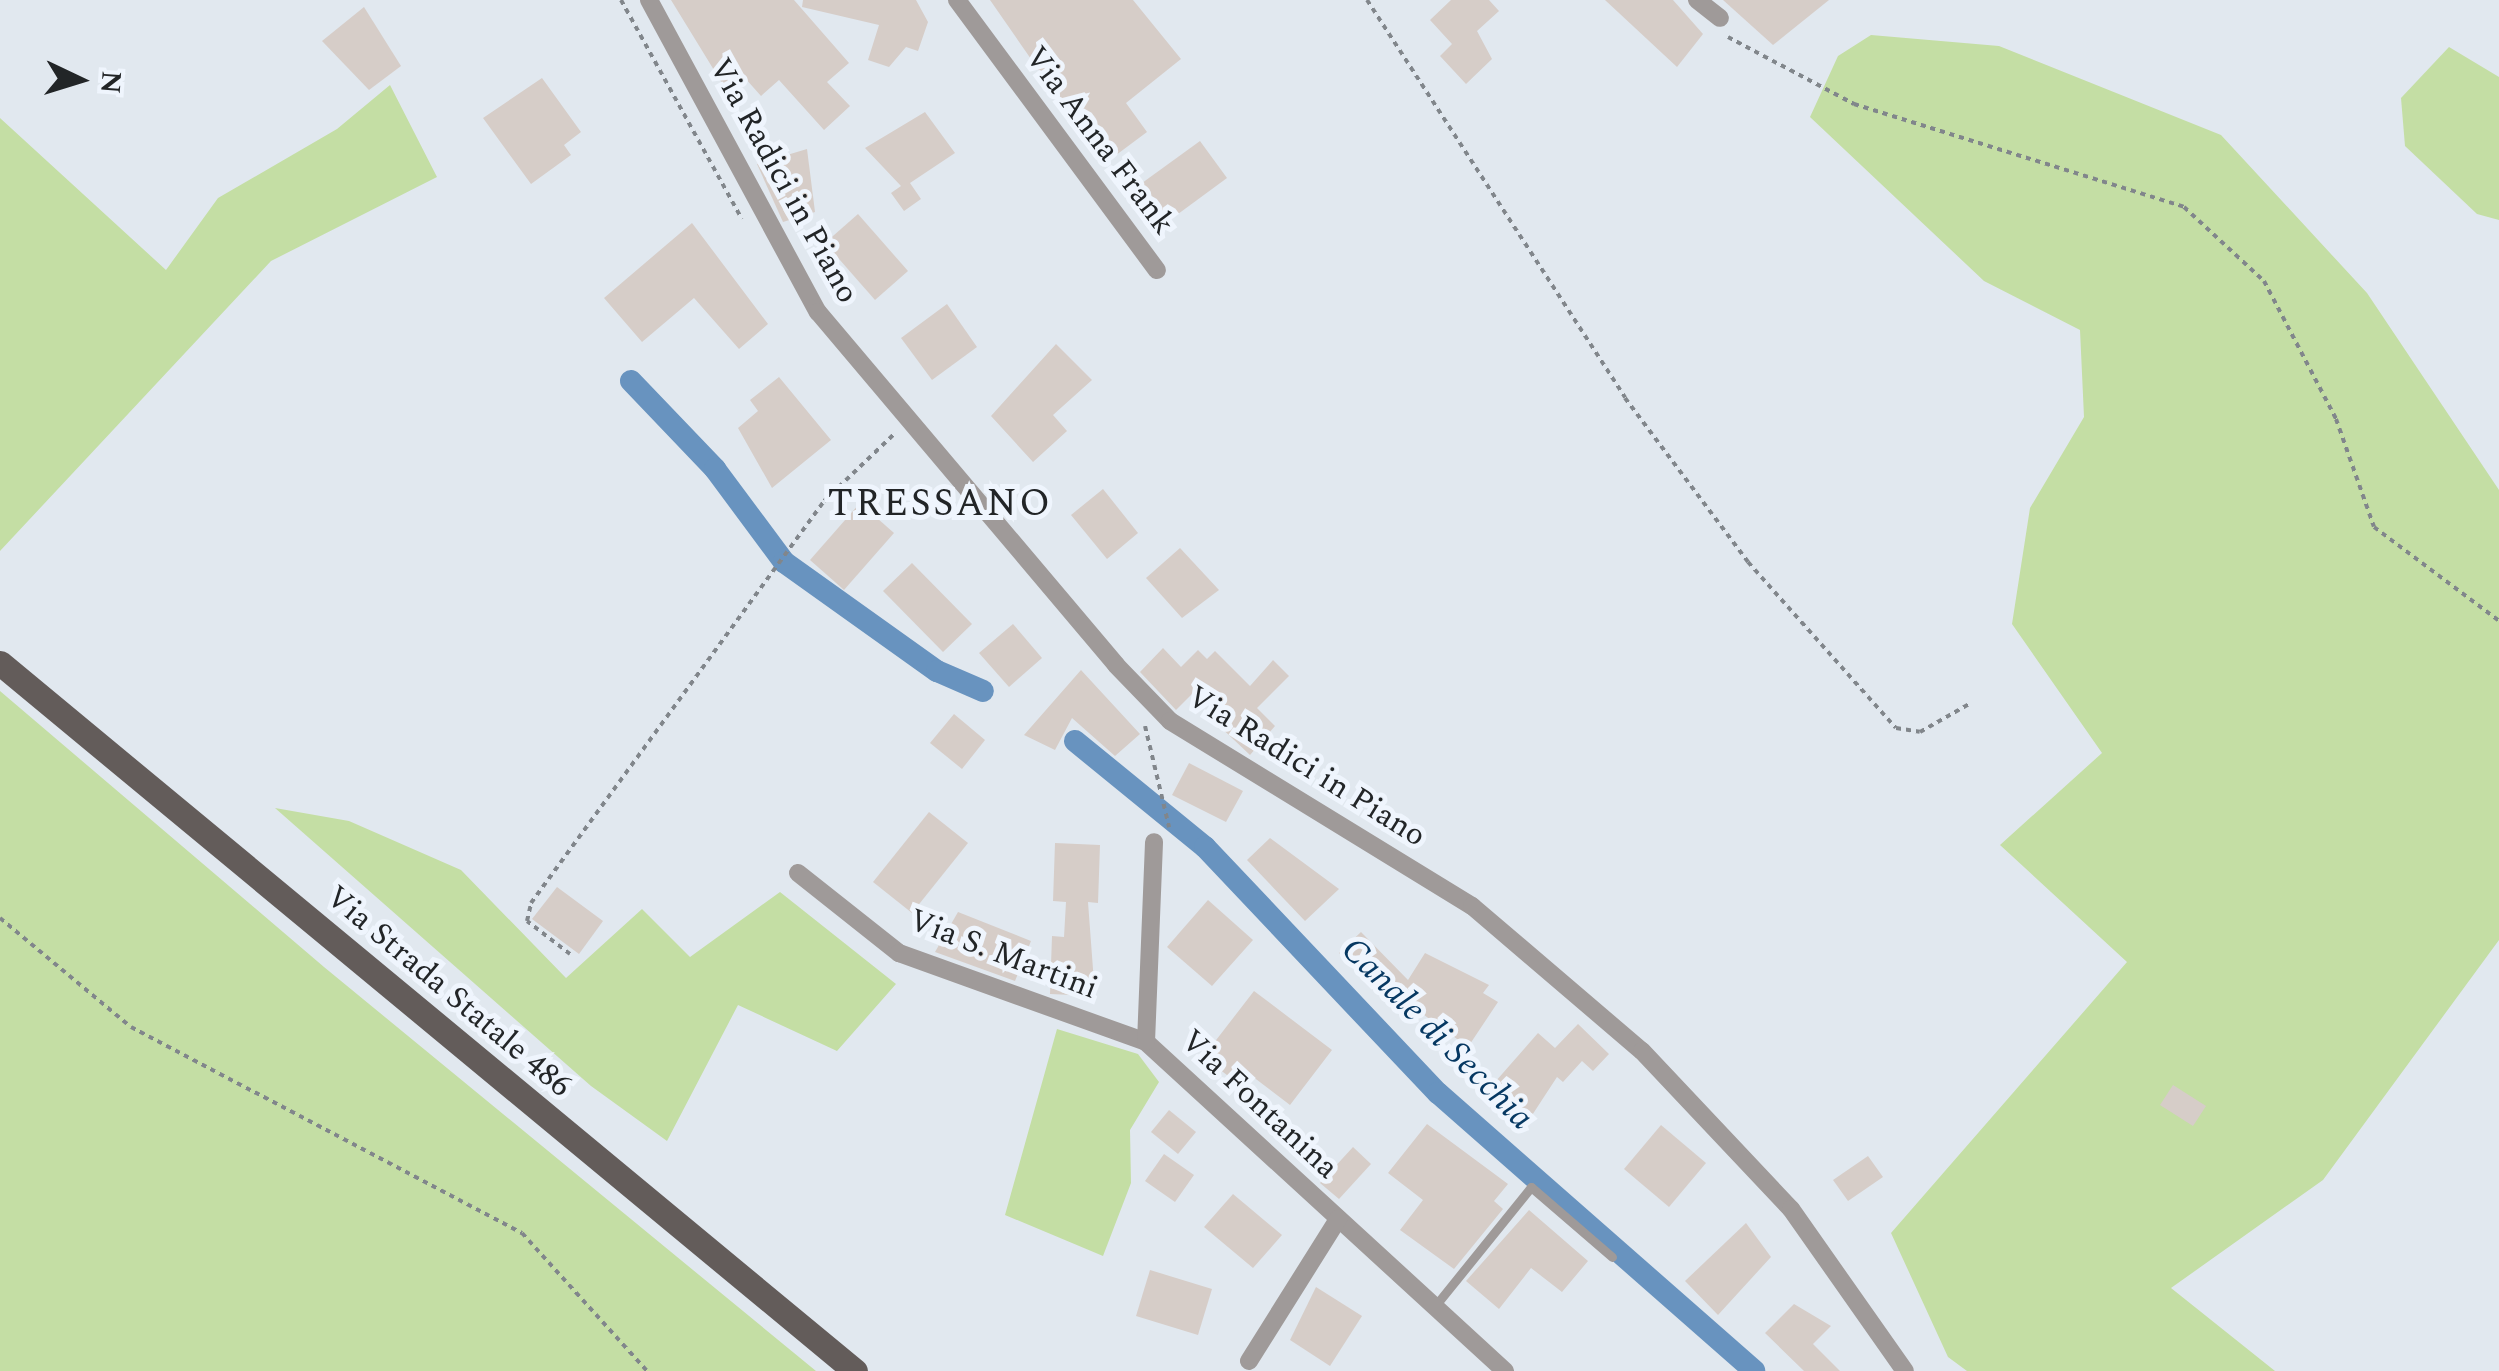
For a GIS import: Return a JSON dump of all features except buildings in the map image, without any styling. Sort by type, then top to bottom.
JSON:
[{"type":"main road","name":"Via Strada Statale 486","points":[[0,662],[855,1371]]},
{"type":"street","name":"Via Radici in Piano","points":[[650,0],[818,312],[1170,721],[1472,906],[1642,1051],[1791,1208],[1905,1371]]},
{"type":"street","name":"Via Anna Frank","points":[[957,0],[1157,270]]},
{"type":"street","points":[[1697,0],[1720,18]]},
{"type":"street","name":"Via Fontanina","points":[[1161,845],[1146,1042],[1506,1371]]},
{"type":"street","name":"Via S. Martini","points":[[798,872],[900,953],[1146,1042]]},
{"type":"street","points":[[1249,1362],[1338,1219]]},
{"type":"lane","points":[[1435,1306],[1531,1187],[1612,1257]]},
{"type":"path","points":[[1367,0],[1624,398],[1786,606],[1896,728],[1920,732],[1972,703]]},
{"type":"path","points":[[1720,18],[1728,38],[1854,104],[2184,207],[2264,281],[2336,419],[2374,527],[2499,620]]},
{"type":"path","points":[[570,954],[528,922],[531,903],[780,568],[824,501],[908,420]]},
{"type":"path","points":[[1161,845],[1169,829],[1166,806]]},
{"type":"path","points":[[0,918],[131,1027],[522,1234],[646,1371]]},
{"type":"green space","points":[[1871,35],[1999,46],[2221,135],[2367,293],[2499,490],[2499,940],[2323,1180],[2171,1288],[2275,1371],[1967,1371],[1948,1357],[1891,1233],[2127,962],[2000,845],[2102,753],[2012,624],[2030,508],[2084,417],[2080,330],[1984,281],[1810,117],[1838,56]]},
{"type":"green space","points":[[2449,47],[2499,77],[2499,220],[2477,214],[2405,146],[2401,98]]},
{"type":"green space","points":[[390,85],[437,177],[271,261],[0,551],[0,118],[166,270],[218,198],[337,129]]},
{"type":"green space","points":[[0,691],[324,967],[816,1371],[0,1371]]},
{"type":"green space","points":[[275,808],[349,821],[461,870],[566,978],[642,909],[690,957],[780,892],[896,984],[837,1051],[738,1005],[667,1141],[591,1086]]},
{"type":"green space","points":[[1057,1029],[1138,1054],[1159,1082],[1130,1130],[1131,1183],[1103,1256],[1005,1215]]},
{"type":"waterway","name":"Canale di Secchia","points":[[631,381],[715,469],[784,562],[937,671],[983,691]]},
{"type":"waterway","name":"Canale di Secchia","points":[[1075,741],[1205,847],[1438,1093],[1754,1371]]},
{"type":"district","name":"TRESSANO","points":[[940,505]]}]
